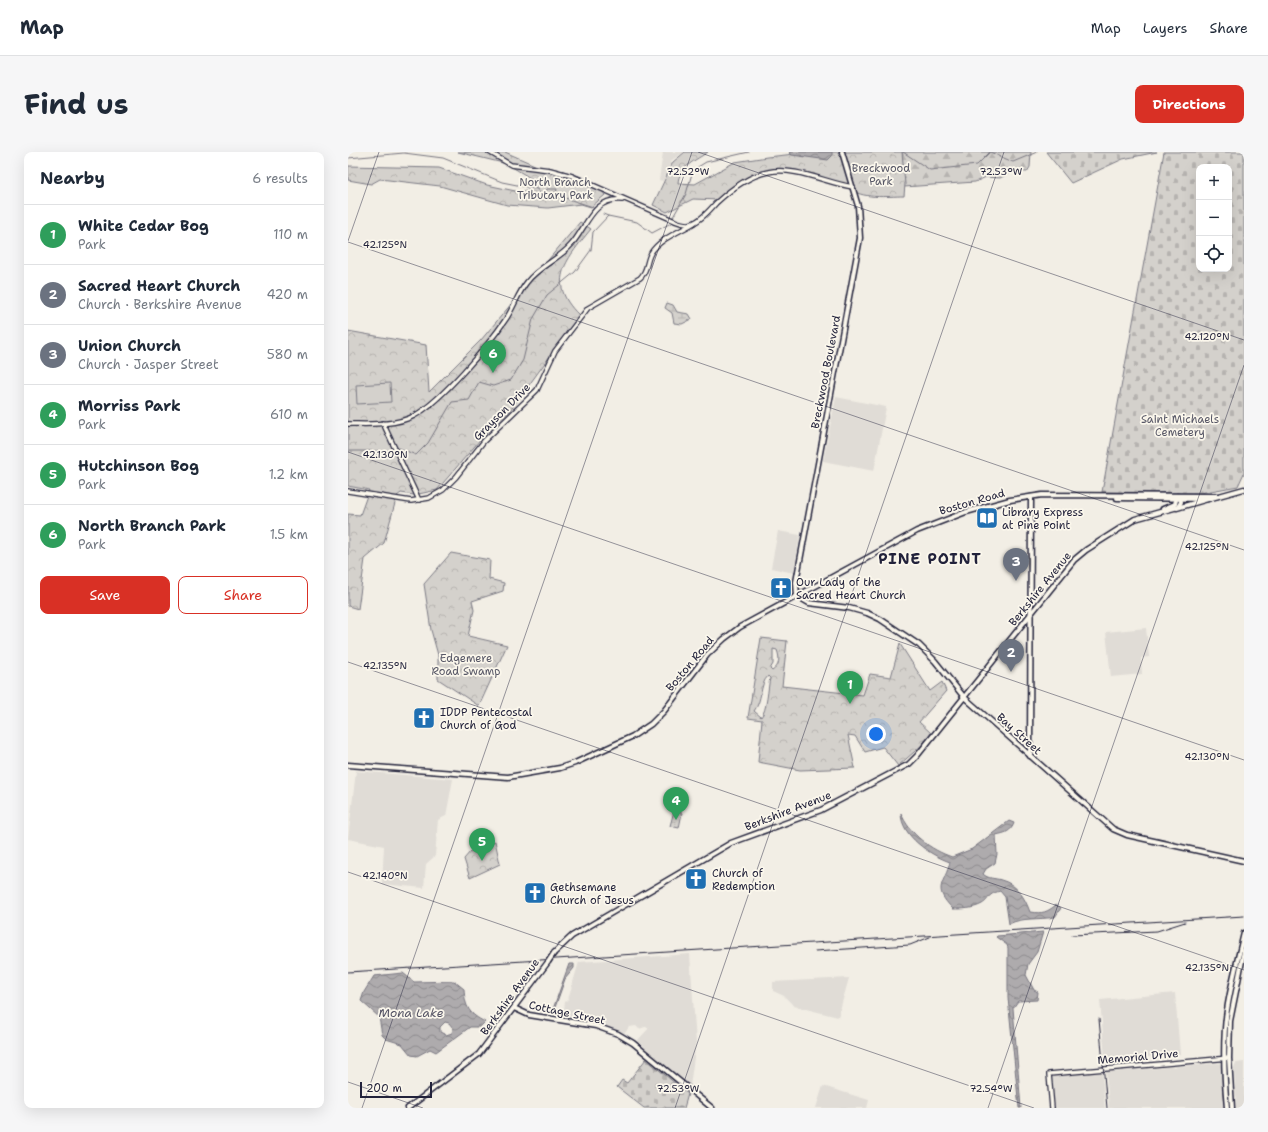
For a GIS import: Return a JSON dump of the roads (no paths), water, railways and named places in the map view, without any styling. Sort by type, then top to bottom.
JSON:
[{"type":"main road","name":"Breckwood Boulevard","points":[[797,596],[796,582],[860,238],[858,206],[842,152]]},
{"type":"main road","points":[[1179,498],[1208,500],[1244,489]]},
{"type":"main road","name":"Boston Road","points":[[348,765],[508,778],[560,768],[575,763],[647,727],[664,711],[699,664],[722,640],[748,622],[937,521],[966,512],[1031,497],[1047,495],[1179,498]]},
{"type":"main road","points":[[1179,498],[1217,496]]},
{"type":"main road","points":[[1030,756],[1031,497]]},
{"type":"main road","points":[[1175,508],[1181,504],[1179,498]]},
{"type":"main road","name":"Berkshire Avenue","points":[[1157,512],[1175,504],[1179,498]]},
{"type":"main road","name":"Berkshire Avenue","points":[[408,1108],[478,1055],[554,954],[572,936],[730,843],[821,810],[904,767],[917,756],[1031,613],[1081,554],[1135,519],[1157,512],[1208,500]]},
{"type":"main road","name":"Bay Street","points":[[797,596],[806,602],[849,608],[880,619],[927,651],[964,697],[1113,829],[1127,835],[1244,861]]},
{"type":"main road","points":[[1228,1108],[1227,1009],[1244,933]]},
{"type":"main road","points":[[1232,1108],[1227,1058],[1232,1009],[1244,951]]},
{"type":"main road","name":"Cottage Street","points":[[514,1008],[530,1015],[596,1026],[618,1034],[633,1043],[712,1108]]},
{"type":"street","points":[[489,152],[509,164],[564,173],[675,221],[684,229]]},
{"type":"street","name":"Grayson Drive","points":[[348,491],[397,500],[419,500],[434,496],[445,488],[484,441],[533,395],[540,385],[555,350],[588,308],[640,278],[645,272],[649,256],[654,248],[694,223],[733,188],[766,172],[781,171],[794,172],[853,187]]},
{"type":"street","points":[[610,192],[610,200]]},
{"type":"street","points":[[348,424],[401,421],[419,412],[457,378],[475,359],[504,322],[529,280],[540,269],[566,250],[578,236],[596,208],[610,200],[628,201]]},
{"type":"street","points":[[675,221],[688,224],[694,223]]},
{"type":"street","points":[[383,423],[419,500]]},
{"type":"street","name":"Memorial Drive","points":[[1052,1108],[1049,1074],[1227,1058]]},
{"type":"water","points":[[789,152],[832,152],[832,156],[828,160],[792,155]]},
{"type":"water","points":[[901,813],[909,828],[915,834],[929,846],[952,857],[972,849],[1009,821],[1014,823],[1013,826],[1005,833],[996,835],[997,854],[995,863],[986,869],[983,874],[989,878],[1007,882],[1016,888],[1026,902],[1030,912],[1044,912],[1056,905],[1061,908],[1055,917],[1019,920],[1009,924],[1005,897],[1000,891],[992,894],[979,906],[953,909],[946,902],[941,890],[941,886],[950,862],[934,855],[911,837],[902,821]]},
{"type":"water","points":[[1043,932],[1037,952],[1028,964],[1026,975],[1034,990],[1038,992],[1037,1000],[1018,1001],[1013,1008],[1021,1108],[1019,1108],[1008,998],[1008,948],[1007,945],[996,937]]},
{"type":"water","points":[[569,964],[574,964],[574,968],[565,979],[553,1013],[552,1012]]},
{"type":"water","name":"Mona Lake","points":[[403,973],[414,982],[454,981],[464,989],[465,1001],[472,1013],[485,1022],[480,1027],[470,1027],[436,1052],[430,1049],[417,1056],[411,1055],[402,1044],[386,1039],[382,1035],[379,1017],[361,1001],[364,992],[374,976]],"holes":[[[445,1022],[449,1023],[453,1028],[452,1033],[446,1035],[440,1032],[440,1027]]]},
{"type":"waterway","points":[[673,217],[686,194],[693,170],[706,162],[749,152]]},
{"type":"waterway","points":[[903,152],[930,170],[977,165],[990,152],[1013,162],[1037,152]]},
{"type":"waterway","points":[[348,158],[404,153],[443,158],[502,182],[537,189],[544,195],[547,189],[557,189],[555,197],[565,198],[593,207]]},
{"type":"waterway","points":[[603,214],[608,216]]},
{"type":"waterway","points":[[397,449],[399,448],[416,455],[428,443],[452,402],[469,400],[479,382],[493,386],[511,380],[523,360],[533,319],[547,295],[575,272],[591,250],[593,232],[608,216],[637,222],[652,233],[671,223]]},
{"type":"waterway","points":[[348,451],[393,451]]},
{"type":"railway","points":[[348,972],[1244,916]]},
{"type":"railway","points":[[1072,935],[1157,931],[1185,922]]},
{"type":"railway","points":[[815,951],[910,945],[930,937]]},
{"type":"railway","points":[[1099,1019],[1107,1108]]},
{"type":"place","name":"North Branch Park","points":[[493,373]]},
{"type":"place","name":"Library Express at Pine Point","points":[[987,518]]},
{"type":"place","name":"Union Church","points":[[1016,581]]},
{"type":"place","name":"Our Lady of the Sacred Heart Church","points":[[781,588]]},
{"type":"place","name":"Sacred Heart Church","points":[[1011,672]]},
{"type":"place","name":"White Cedar Bog","points":[[850,704]]},
{"type":"place","name":"IDDP Pentecostal Church of God","points":[[424,718]]},
{"type":"place","name":"Morriss Park","points":[[676,820]]},
{"type":"place","name":"Hutchinson Bog","points":[[482,861]]},
{"type":"place","name":"Church of Redemption","points":[[696,879]]},
{"type":"place","name":"Gethsemane Church of Jesus","points":[[535,893]]},
{"type":"district","name":"PINE POINT","points":[[930,559]]},
{"type":"park label","name":"Breckwood Park","points":[[881,174]]},
{"type":"park label","name":"North Branch Tributary Park","points":[[555,188]]},
{"type":"park label","name":"Saint Michaels Cemetery","points":[[1180,425]]},
{"type":"park label","name":"Edgemere Road Swamp","points":[[466,664]]}]
